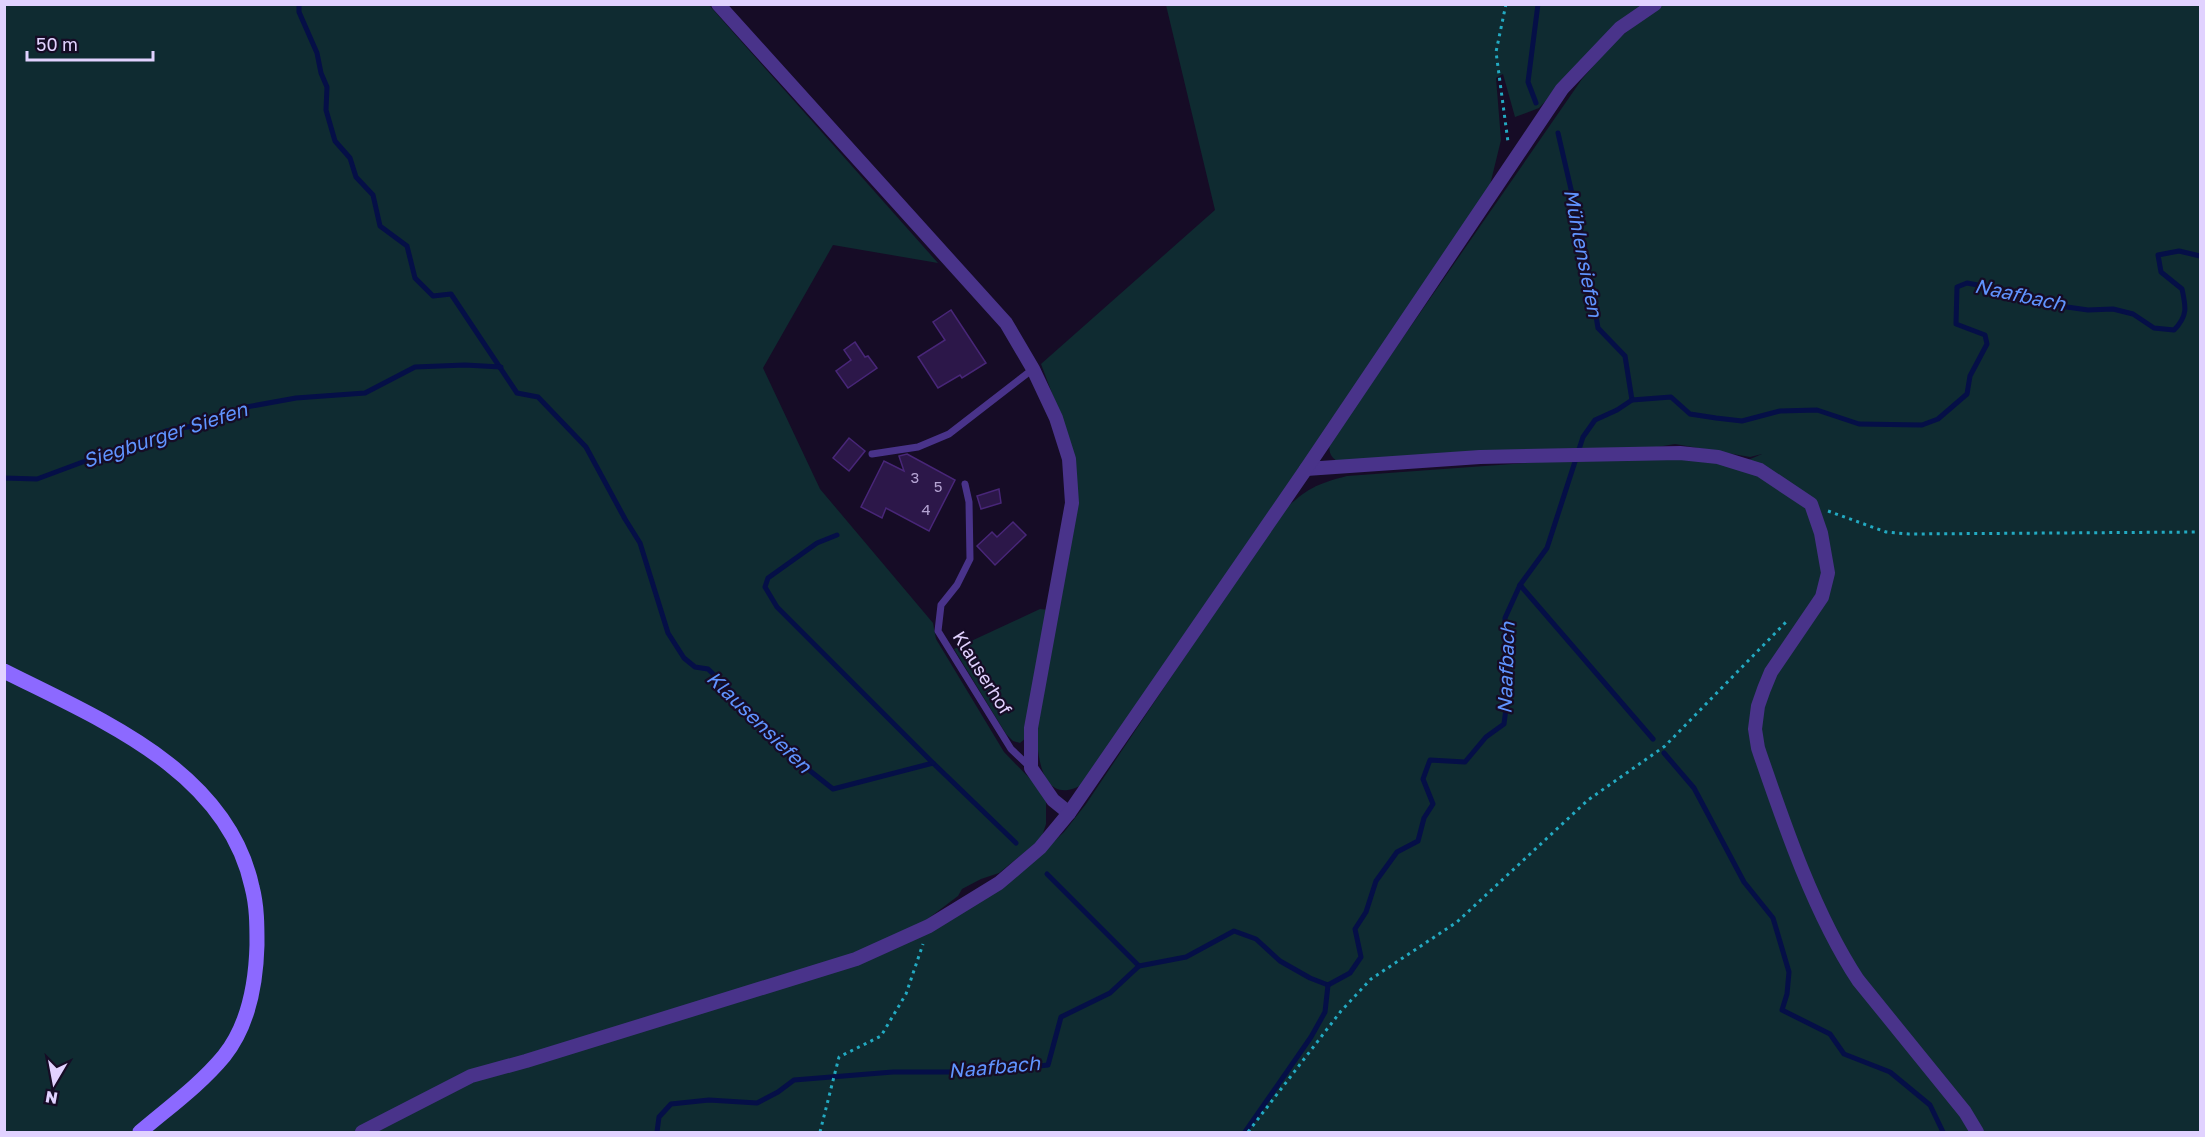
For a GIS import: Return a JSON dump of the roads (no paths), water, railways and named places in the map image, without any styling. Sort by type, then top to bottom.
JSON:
[{"type":"main road","points":[[4,671],[99,719],[167,762],[215,808],[231,833],[252,884],[256,908],[257,957],[249,1006],[239,1034],[224,1056],[197,1084],[140,1132]]},
{"type":"street","points":[[718,4],[1006,323],[1033,369],[1056,418],[1069,459],[1072,503],[1031,728],[1031,768],[1053,800],[1069,813]]},
{"type":"street","points":[[362,1132],[471,1076],[856,959],[929,926],[999,883],[1040,848],[1069,813],[1306,470],[1562,89],[1620,28],[1655,4]]},
{"type":"street","points":[[1306,470],[1479,457],[1680,453],[1718,457],[1760,470],[1811,504],[1821,533],[1828,573],[1822,597],[1771,672],[1764,689],[1758,706],[1755,729],[1758,748],[1818,906],[1845,961],[1959,1105],[1977,1132]]},
{"type":"lane","points":[[872,454],[918,447],[950,434],[1033,369]]},
{"type":"lane","name":"Klauserhof","points":[[964,484],[969,502],[970,559],[957,585],[941,605],[938,631],[1011,749],[1031,768]]},
{"type":"waterway","name":"Klausensiefen","points":[[299,4],[299,12],[317,53],[321,73],[327,87],[326,110],[335,141],[350,158],[356,177],[373,195],[380,226],[407,246],[415,278],[433,296],[451,294],[517,393],[538,397],[586,447],[640,543],[668,633],[684,658],[695,667],[708,669],[731,691],[736,699],[744,703],[758,723],[774,736],[790,755],[833,789],[933,763],[1016,843]]},
{"type":"waterway","name":"Mühlensiefen","points":[[1536,103],[1528,82],[1538,4]]},
{"type":"waterway","name":"Mühlensiefen","points":[[1558,133],[1585,250],[1598,328],[1625,356],[1632,400]]},
{"type":"waterway","name":"Naafbach","points":[[657,1132],[659,1117],[671,1104],[709,1100],[757,1103],[794,1080],[893,1072],[982,1072],[1048,1065],[1061,1017],[1110,993],[1139,966],[1186,957],[1234,931],[1256,939],[1280,961],[1328,985],[1350,973],[1361,957],[1355,929],[1366,912],[1376,881],[1397,852],[1418,841],[1424,818],[1433,804],[1423,779],[1430,760],[1465,762],[1486,737],[1504,724],[1508,693],[1505,618],[1520,585],[1547,548],[1583,437],[1595,420],[1632,400],[1671,397],[1690,414],[1742,421],[1780,411],[1817,410],[1859,424],[1922,425],[1938,419],[1967,394],[1970,376],[1987,344],[1985,335],[1956,324],[1957,287],[1967,283],[2020,293],[2060,306],[2088,310],[2113,309],[2133,314],[2154,328],[2174,330],[2184,316],[2182,289],[2161,272],[2158,255],[2179,251],[2200,256]]},
{"type":"waterway","name":"Siegburger Siefen","points":[[4,478],[37,479],[166,431],[213,422],[241,408],[296,398],[365,393],[415,367],[465,365],[501,367]]},
{"type":"waterway","points":[[837,535],[817,543],[768,578],[765,587],[777,607],[933,763]]},
{"type":"waterway","points":[[1520,585],[1653,739]]},
{"type":"waterway","points":[[1664,753],[1694,788],[1744,882],[1773,918],[1789,972],[1787,994],[1782,1010],[1830,1034],[1844,1054],[1890,1072],[1930,1105],[1943,1132]]},
{"type":"waterway","name":"Klausensiefen","points":[[1047,874],[1139,966]]},
{"type":"waterway","points":[[1245,1132],[1311,1037],[1325,1012],[1328,985]]}]
